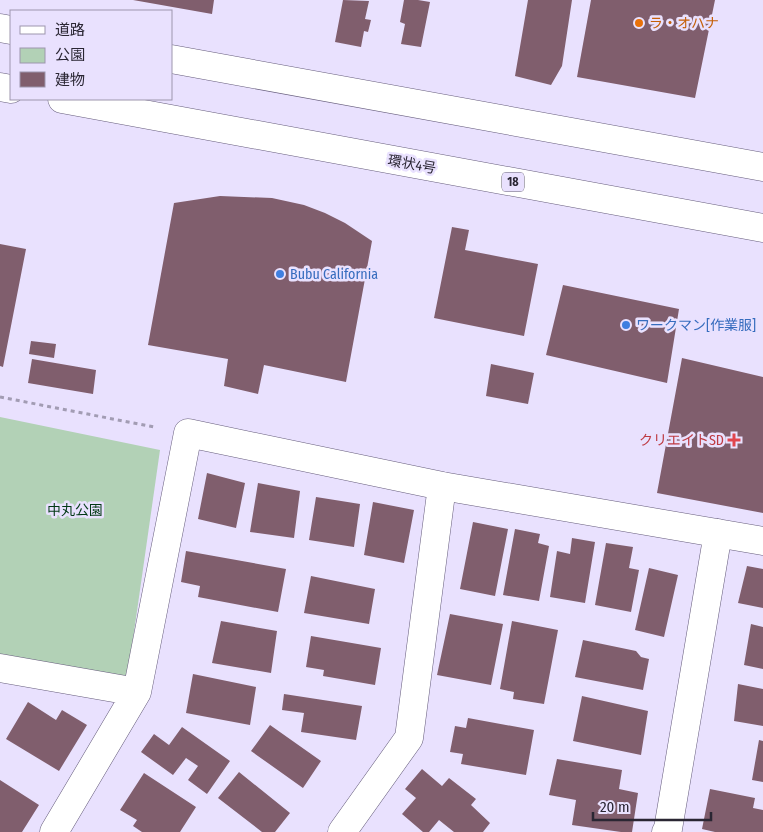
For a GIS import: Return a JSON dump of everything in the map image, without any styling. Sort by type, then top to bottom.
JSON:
[{"type":"street","points":[[172,59],[763,168]]},
{"type":"street","name":"環状4号","points":[[67,100],[763,228]]},
{"type":"street","points":[[54,832],[137,692],[188,433],[442,486],[763,541]]},
{"type":"street","points":[[342,832],[409,738],[442,486]]},
{"type":"street","points":[[666,832],[718,533]]},
{"type":"street","points":[[0,668],[137,692]]},
{"type":"path","points":[[0,398],[188,433]]},
{"type":"green space","name":"中丸公園","points":[[0,417],[160,450],[127,681],[0,656]]},
{"type":"building","points":[[133,0],[214,0],[212,14]]},
{"type":"building","points":[[343,0],[369,1],[365,19],[371,20],[368,32],[364,31],[361,47],[335,42]]},
{"type":"building","points":[[404,0],[430,2],[421,47],[401,44],[405,24],[400,22]]},
{"type":"building","points":[[528,0],[572,0],[562,66],[551,85],[515,76]]},
{"type":"building","points":[[591,0],[715,0],[695,98],[577,77]]},
{"type":"building","points":[[220,196],[272,198],[304,205],[345,223],[372,241],[346,382],[264,365],[258,394],[224,386],[228,359],[148,345],[174,203]]},
{"type":"building","points":[[452,227],[469,230],[465,250],[538,264],[524,336],[434,318]]},
{"type":"building","points":[[0,244],[26,249],[3,367],[0,366]]},
{"type":"building","points":[[563,285],[679,309],[667,383],[546,355]]},
{"type":"building","points":[[31,341],[56,344],[54,358],[29,354]]},
{"type":"building","points":[[682,358],[763,377],[763,513],[657,493]]},
{"type":"building","points":[[32,359],[96,370],[93,394],[28,383]]},
{"type":"building","points":[[491,364],[534,373],[528,404],[486,396]]},
{"type":"building","points":[[207,473],[245,483],[236,528],[198,519]]},
{"type":"building","points":[[258,483],[300,491],[294,538],[250,532]]},
{"type":"building","points":[[316,497],[360,504],[354,547],[309,540]]},
{"type":"building","points":[[373,502],[414,510],[404,563],[364,555]]},
{"type":"building","points":[[473,522],[508,529],[495,596],[460,589]]},
{"type":"building","points":[[515,529],[540,534],[538,543],[549,546],[539,601],[503,595]]},
{"type":"building","points":[[572,538],[595,542],[585,603],[550,597],[557,551],[570,554]]},
{"type":"building","points":[[606,543],[633,547],[629,568],[639,570],[631,612],[595,605]]},
{"type":"building","points":[[186,551],[286,569],[278,612],[198,597],[200,586],[181,582]]},
{"type":"building","points":[[747,566],[763,569],[763,608],[738,603]]},
{"type":"building","points":[[649,568],[678,575],[664,637],[635,630]]},
{"type":"building","points":[[311,576],[375,589],[369,624],[304,613]]},
{"type":"building","points":[[450,614],[503,624],[491,685],[437,675]]},
{"type":"building","points":[[221,621],[277,631],[271,673],[212,663]]},
{"type":"building","points":[[512,621],[558,630],[544,704],[513,699],[514,692],[500,689]]},
{"type":"building","points":[[751,624],[763,627],[763,669],[744,665]]},
{"type":"building","points":[[311,636],[381,648],[375,685],[323,676],[324,670],[306,667]]},
{"type":"building","points":[[583,640],[636,651],[641,657],[649,659],[643,690],[575,677]]},
{"type":"building","points":[[193,674],[256,687],[250,725],[186,713]]},
{"type":"building","points":[[738,684],[763,689],[763,726],[734,721]]},
{"type":"building","points":[[284,694],[362,706],[356,740],[301,732],[304,713],[282,710]]},
{"type":"building","points":[[582,696],[648,711],[641,755],[573,741]]},
{"type":"building","points":[[28,702],[56,720],[62,710],[87,725],[59,771],[6,739]]},
{"type":"building","points":[[468,718],[534,730],[526,775],[461,764],[463,754],[450,752],[455,726],[466,728]]},
{"type":"building","points":[[270,725],[321,761],[303,788],[251,751]]},
{"type":"building","points":[[182,727],[230,761],[207,794],[188,780],[198,766],[186,758],[173,775],[141,752],[154,734],[169,745]]},
{"type":"building","points":[[759,740],[763,741],[763,782],[752,780]]},
{"type":"building","points":[[557,759],[622,770],[619,789],[638,793],[632,832],[572,825],[576,800],[549,795]]},
{"type":"building","points":[[422,769],[442,786],[449,778],[476,799],[471,805],[490,823],[483,832],[454,832],[439,820],[429,832],[423,832],[402,814],[416,798],[405,789]]},
{"type":"building","points":[[239,772],[290,813],[275,832],[262,832],[218,798]]},
{"type":"building","points":[[144,773],[196,807],[180,832],[142,832],[133,826],[137,820],[120,810]]},
{"type":"building","points":[[0,780],[39,805],[22,832],[0,832]]},
{"type":"building","points":[[710,789],[755,798],[753,808],[763,810],[763,832],[715,832],[702,829]]},
{"type":"place","name":"ラ・オハナ","points":[[639,23]]},
{"type":"place","name":"Bubu California","points":[[280,274]]},
{"type":"place","name":"ワークマン[作業服]","points":[[626,325]]},
{"type":"place","name":"クリエイトSD","points":[[734,440]]}]
